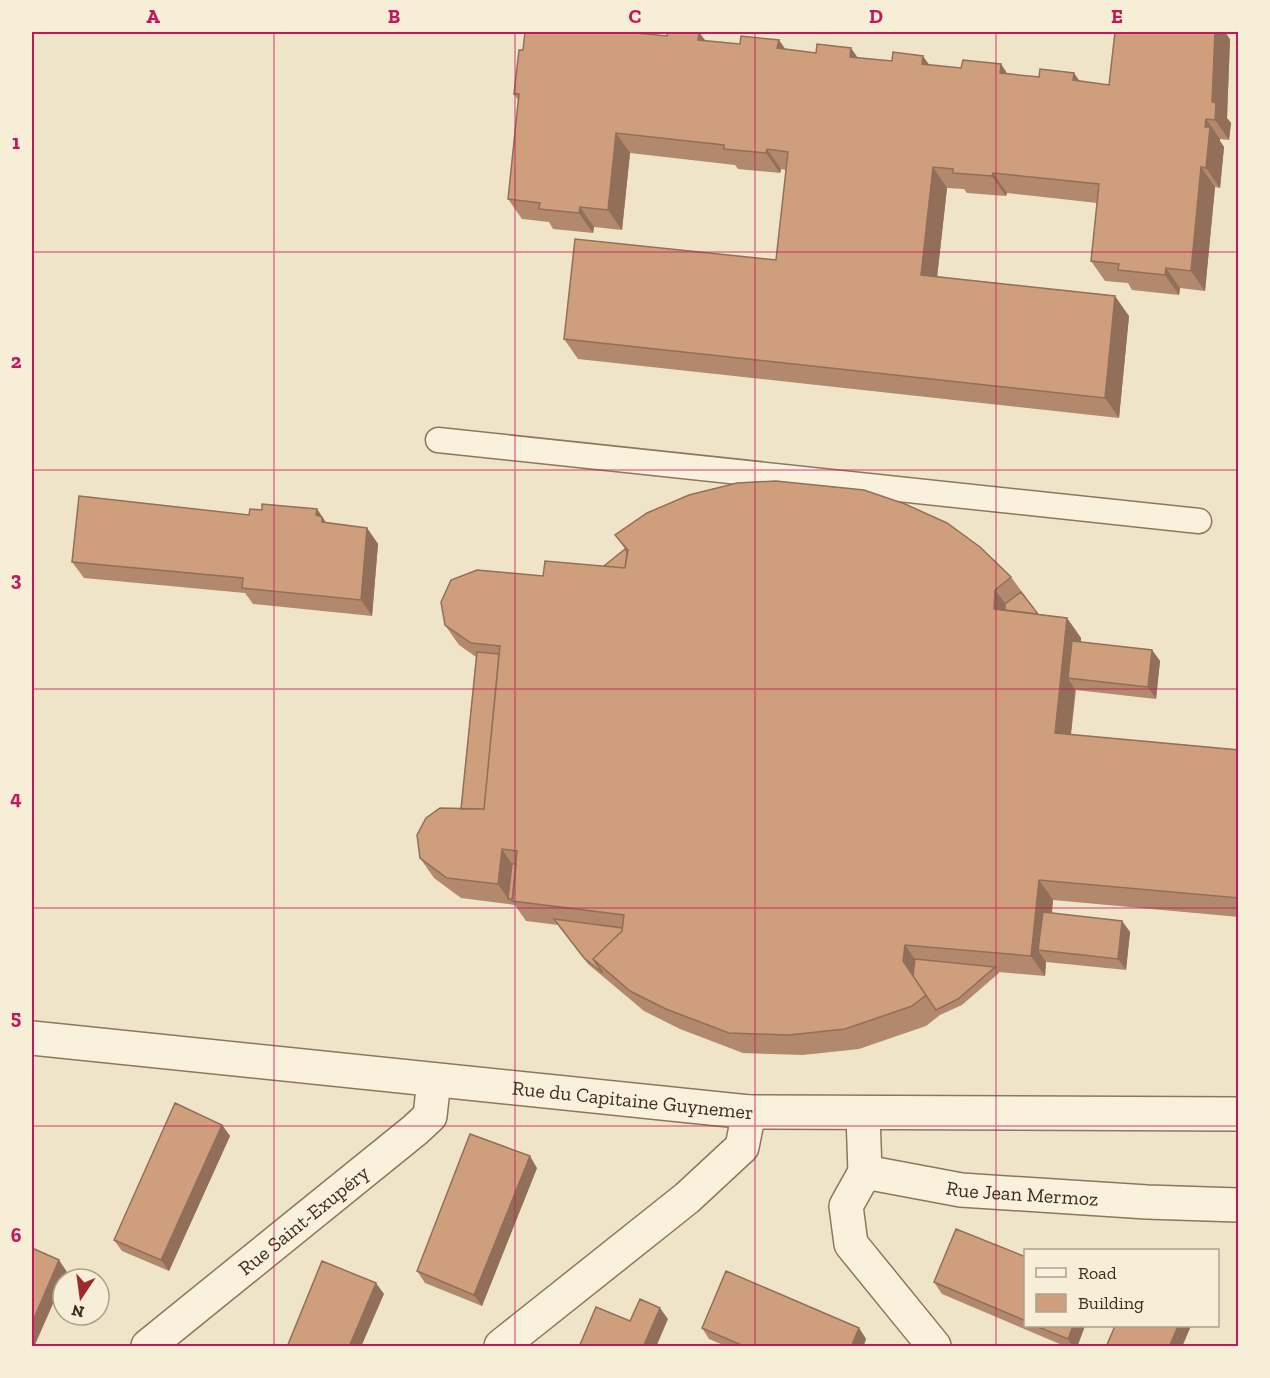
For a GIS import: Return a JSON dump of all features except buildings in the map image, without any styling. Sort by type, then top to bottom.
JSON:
[{"type":"street","name":"Rue du Capitaine Guynemer","points":[[32,1038],[749,1112],[1239,1114]]},
{"type":"street","name":"Rue Saint-Exupéry","points":[[148,1347],[430,1116],[434,1080]]},
{"type":"street","points":[[501,1347],[687,1198],[742,1147],[749,1112]]},
{"type":"street","points":[[863,1114],[865,1172],[846,1206],[852,1244],[933,1347]]},
{"type":"street","name":"Rue Jean Mermoz","points":[[865,1172],[961,1191],[1147,1203],[1239,1205]]},
{"type":"lane","points":[[438,440],[1199,520]]}]
